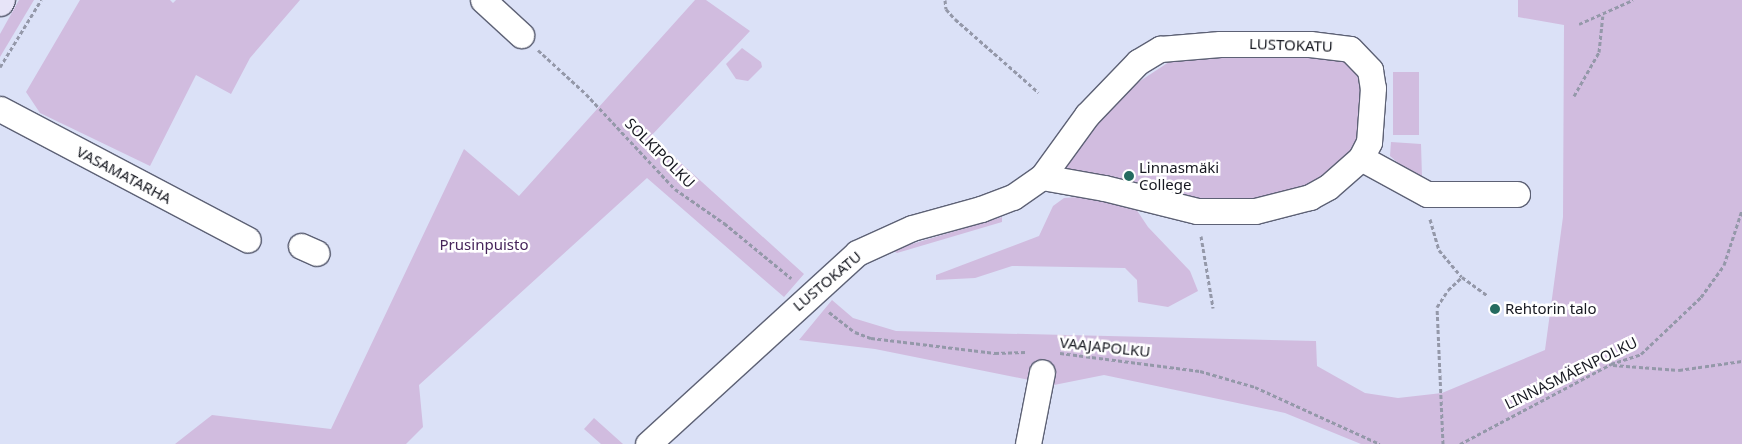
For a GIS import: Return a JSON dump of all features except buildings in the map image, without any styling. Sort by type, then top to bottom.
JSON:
[{"type":"street","points":[[483,0],[521,35]]},
{"type":"street","name":"LUSTOKATU","points":[[648,444],[857,253],[912,228],[982,209],[1013,197],[1042,177],[1087,114],[1138,62],[1160,49],[1187,45],[1300,44],[1350,49],[1370,70],[1373,88],[1369,142],[1361,158],[1328,187],[1310,198],[1255,211],[1197,211],[1104,188],[1042,177]]},
{"type":"street","name":"VASAMATARHA","points":[[0,110],[248,240]]},
{"type":"street","points":[[1361,158],[1427,194],[1517,194]]},
{"type":"street","points":[[1028,444],[1028,397],[1043,359]]},
{"type":"path","points":[[0,67],[41,0]]},
{"type":"path","points":[[945,0],[946,9],[955,19],[1038,92]]},
{"type":"path","points":[[1579,24],[1603,16],[1633,0]]},
{"type":"path","points":[[1574,96],[1600,52],[1603,16]]},
{"type":"path","name":"SOLKIPOLKU","points":[[521,35],[586,94],[675,189],[724,222],[791,278]]},
{"type":"path","points":[[1427,194],[1431,231],[1438,250],[1462,277],[1487,295]]},
{"type":"path","name":"LINNASMÄENPOLKU","points":[[1460,444],[1611,364],[1641,354],[1701,297],[1724,265],[1742,210]]},
{"type":"path","points":[[1197,211],[1213,308]]},
{"type":"path","points":[[1443,444],[1437,307],[1448,290],[1462,277]]},
{"type":"path","name":"VAAJAPOLKU","points":[[821,310],[871,338],[1043,359],[1200,371],[1255,387],[1380,444]]},
{"type":"path","points":[[1611,364],[1678,370],[1742,361]]},
{"type":"green space","points":[[19,0],[34,0],[0,57],[0,34]]},
{"type":"green space","points":[[80,0],[170,0],[173,3],[176,0],[300,0],[250,58],[231,94],[196,75],[150,166],[40,113],[26,92]]},
{"type":"green space","name":"Prusinpuisto","points":[[695,0],[706,0],[750,31],[651,136],[804,274],[784,297],[647,178],[419,385],[423,427],[406,444],[175,444],[212,415],[331,429],[464,149],[519,196]]},
{"type":"green space","points":[[1518,0],[1742,0],[1742,444],[1361,444],[1285,413],[1104,375],[1054,385],[875,349],[799,340],[832,300],[853,318],[896,331],[1316,341],[1317,366],[1365,393],[1398,398],[1442,393],[1545,350],[1563,217],[1564,25],[1518,17]]},
{"type":"green space","points":[[742,48],[761,62],[762,67],[748,81],[736,79],[726,64]]},
{"type":"green space","points":[[1197,54],[1337,56],[1351,65],[1363,88],[1359,134],[1350,157],[1337,172],[1285,197],[1193,201],[1067,170],[1063,166],[1097,120],[1131,87],[1175,58]]},
{"type":"green space","points":[[1393,72],[1419,72],[1419,135],[1393,135]]},
{"type":"green space","points":[[1391,142],[1421,144],[1422,177],[1414,177],[1390,156]]},
{"type":"green space","points":[[1092,196],[1134,206],[1148,227],[1190,271],[1198,291],[1168,307],[1138,302],[1137,280],[1125,268],[1012,266],[975,278],[936,280],[936,275],[1039,236],[1053,206],[1064,198]]},
{"type":"green space","points":[[1002,217],[1002,222],[897,253],[892,250]]},
{"type":"green space","points":[[594,418],[623,444],[601,444],[584,429]]},
{"type":"place","name":"Linnasmäki College","points":[[1129,176]]},
{"type":"place","name":"Rehtorin talo","points":[[1495,309]]}]
